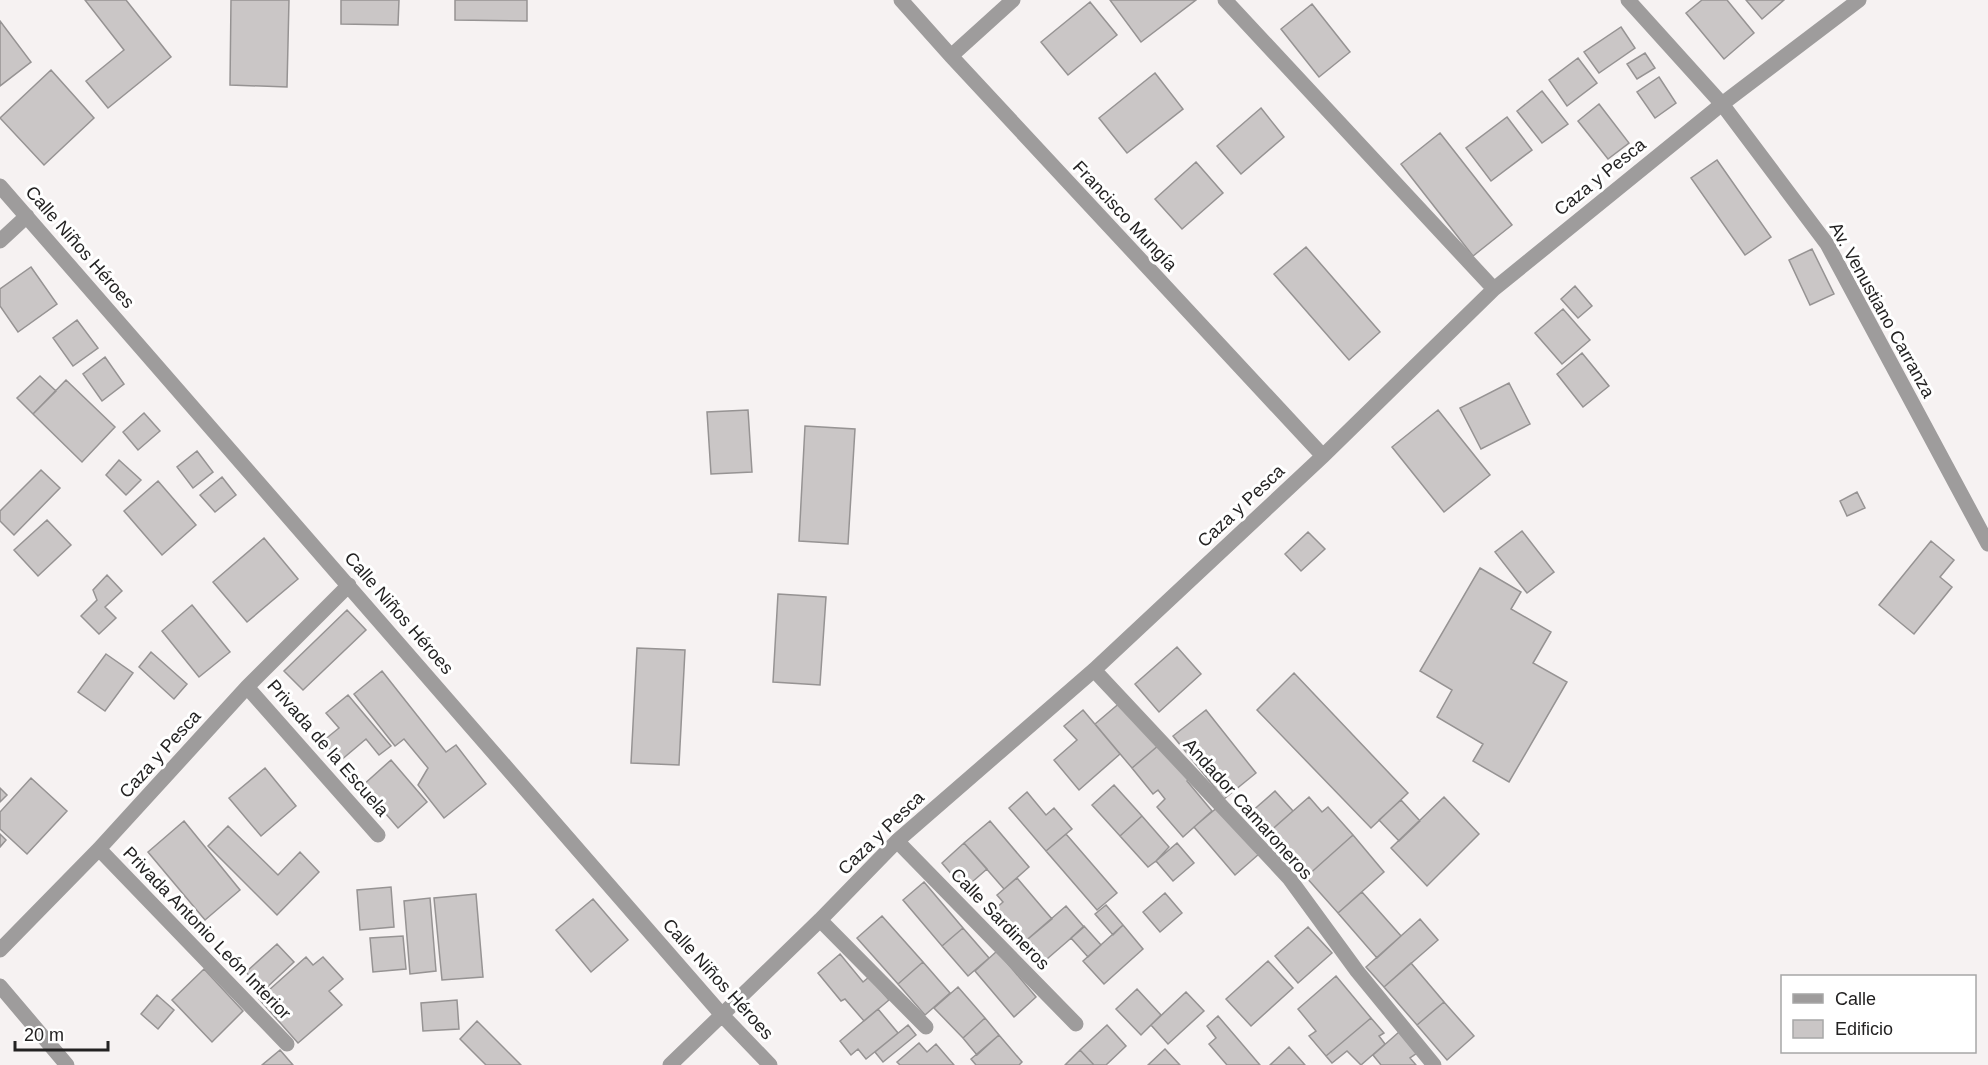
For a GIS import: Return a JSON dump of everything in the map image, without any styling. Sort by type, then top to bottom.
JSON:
[{"type":"street","name":"Francisco Mungía","points":[[901,0],[1323,456]]},
{"type":"street","points":[[951,56],[1013,0]]},
{"type":"street","points":[[1225,0],[1494,289]]},
{"type":"street","name":"Av. Venustiano Carranza","points":[[1628,0],[1722,104],[1827,244],[1988,544]]},
{"type":"street","name":"Caza y Pesca","points":[[670,1065],[820,920],[897,841],[1094,670],[1323,456],[1494,289],[1722,104],[1859,0]]},
{"type":"street","name":"Calle Niños Héroes","points":[[0,186],[722,1015],[770,1065]]},
{"type":"street","points":[[0,241],[27,216]]},
{"type":"street","name":"Caza y Pesca","points":[[0,950],[99,849],[247,687],[349,585]]},
{"type":"street","name":"Andador Camaroneros","points":[[1094,670],[1289,878],[1357,971],[1434,1065]]},
{"type":"street","name":"Privada de la Escuela","points":[[247,687],[378,835]]},
{"type":"street","name":"Calle Sardineros","points":[[897,841],[1076,1024]]},
{"type":"street","name":"Privada Antonio León Interior","points":[[99,849],[286,1044]]},
{"type":"street","points":[[820,920],[926,1027]]},
{"type":"street","points":[[0,986],[67,1065]]},
{"type":"building","points":[[85,0],[126,0],[171,57],[108,108],[86,81],[124,50]]},
{"type":"building","points":[[231,0],[289,0],[287,87],[230,85]]},
{"type":"building","points":[[341,0],[399,0],[398,25],[341,24]]},
{"type":"building","points":[[455,0],[527,0],[527,21],[455,20]]},
{"type":"building","points":[[1110,0],[1196,0],[1141,42]]},
{"type":"building","points":[[1702,0],[1727,0],[1754,33],[1724,59],[1686,13]]},
{"type":"building","points":[[1746,0],[1784,0],[1762,19]]},
{"type":"building","points":[[1090,2],[1117,35],[1068,75],[1041,42]]},
{"type":"building","points":[[1312,4],[1350,52],[1319,77],[1281,29]]},
{"type":"building","points":[[0,21],[31,62],[0,86]]},
{"type":"building","points":[[1621,27],[1635,48],[1599,73],[1584,52]]},
{"type":"building","points":[[1645,53],[1655,68],[1637,79],[1627,64]]},
{"type":"building","points":[[1578,58],[1597,83],[1567,106],[1549,80]]},
{"type":"building","points":[[51,70],[94,118],[44,165],[0,118]]},
{"type":"building","points":[[1155,73],[1183,109],[1127,153],[1099,118]]},
{"type":"building","points":[[1659,77],[1676,103],[1655,118],[1637,92]]},
{"type":"building","points":[[1542,91],[1568,124],[1542,143],[1517,111]]},
{"type":"building","points":[[1599,104],[1629,143],[1608,159],[1578,121]]},
{"type":"building","points":[[1261,108],[1284,137],[1241,174],[1217,146]]},
{"type":"building","points":[[1507,117],[1532,150],[1491,181],[1466,148]]},
{"type":"building","points":[[1440,133],[1512,225],[1473,256],[1401,164]]},
{"type":"building","points":[[1717,160],[1771,237],[1745,255],[1691,178]]},
{"type":"building","points":[[1196,162],[1223,193],[1182,229],[1155,199]]},
{"type":"building","points":[[1306,247],[1380,332],[1349,360],[1274,274]]},
{"type":"building","points":[[1812,249],[1834,294],[1810,305],[1789,260]]},
{"type":"building","points":[[31,267],[57,304],[18,332],[0,306],[0,289]]},
{"type":"building","points":[[1575,286],[1592,306],[1578,318],[1561,299]]},
{"type":"building","points":[[1563,309],[1590,340],[1562,364],[1535,333]]},
{"type":"building","points":[[77,320],[98,348],[73,366],[53,338]]},
{"type":"building","points":[[1582,353],[1609,386],[1583,407],[1557,374]]},
{"type":"building","points":[[105,357],[124,384],[102,401],[83,374]]},
{"type":"building","points":[[40,376],[56,391],[33,414],[17,398]]},
{"type":"building","points":[[66,380],[115,427],[82,462],[33,414]]},
{"type":"building","points":[[1509,383],[1530,424],[1481,449],[1460,408]]},
{"type":"building","points":[[748,410],[752,472],[711,474],[707,412]]},
{"type":"building","points":[[1438,410],[1490,475],[1444,512],[1392,447]]},
{"type":"building","points":[[144,413],[160,431],[138,450],[123,432]]},
{"type":"building","points":[[805,426],[855,429],[848,544],[799,541]]},
{"type":"building","points":[[197,451],[213,472],[193,488],[177,467]]},
{"type":"building","points":[[119,460],[141,480],[126,495],[106,475]]},
{"type":"building","points":[[41,470],[60,488],[14,535],[0,521],[0,511]]},
{"type":"building","points":[[222,477],[236,495],[215,512],[200,495]]},
{"type":"building","points":[[158,481],[196,525],[162,555],[124,511]]},
{"type":"building","points":[[1857,492],[1865,508],[1847,516],[1840,501]]},
{"type":"building","points":[[47,520],[71,545],[38,576],[14,550]]},
{"type":"building","points":[[1522,531],[1554,572],[1527,593],[1495,552]]},
{"type":"building","points":[[1308,532],[1325,549],[1301,571],[1285,554]]},
{"type":"building","points":[[264,538],[298,579],[247,622],[213,582]]},
{"type":"building","points":[[1931,541],[1954,560],[1940,577],[1952,587],[1914,634],[1879,605]]},
{"type":"building","points":[[1480,568],[1521,592],[1511,609],[1551,632],[1533,663],[1567,682],[1509,782],[1473,761],[1483,744],[1437,717],[1452,690],[1420,671]]},
{"type":"building","points":[[107,575],[122,591],[105,607],[116,618],[99,634],[81,616],[97,600],[93,590]]},
{"type":"building","points":[[778,594],[826,597],[820,685],[773,682]]},
{"type":"building","points":[[192,605],[230,652],[199,677],[162,631]]},
{"type":"building","points":[[347,610],[366,630],[303,690],[284,671]]},
{"type":"building","points":[[1177,647],[1201,674],[1159,712],[1135,684]]},
{"type":"building","points":[[637,648],[685,650],[679,765],[631,763]]},
{"type":"building","points":[[151,652],[187,684],[174,699],[139,667]]},
{"type":"building","points":[[106,654],[133,673],[105,711],[78,692]]},
{"type":"building","points":[[382,671],[446,752],[456,745],[486,784],[444,818],[418,785],[428,768],[404,739],[395,746],[354,694]]},
{"type":"building","points":[[1294,673],[1408,793],[1371,828],[1257,710]]},
{"type":"building","points":[[348,695],[391,746],[379,755],[366,739],[340,761],[323,741],[339,728],[326,713]]},
{"type":"building","points":[[1122,701],[1159,745],[1132,768],[1095,724]]},
{"type":"building","points":[[1083,710],[1120,754],[1079,790],[1054,760],[1077,740],[1064,726]]},
{"type":"building","points":[[1206,710],[1256,773],[1224,799],[1173,736]]},
{"type":"building","points":[[1159,745],[1189,779],[1187,781],[1212,811],[1183,837],[1157,807],[1165,799],[1158,790],[1153,794],[1132,768]]},
{"type":"building","points":[[391,760],[427,802],[398,828],[362,786]]},
{"type":"building","points":[[265,768],[296,806],[261,836],[229,798]]},
{"type":"building","points":[[31,778],[67,811],[27,854],[0,829],[0,812]]},
{"type":"building","points":[[1114,785],[1142,816],[1120,836],[1092,805]]},
{"type":"building","points":[[0,788],[7,795],[0,802]]},
{"type":"building","points":[[1275,791],[1293,811],[1268,833],[1250,813]]},
{"type":"building","points":[[1027,792],[1046,815],[1054,808],[1072,829],[1046,851],[1009,808]]},
{"type":"building","points":[[1309,797],[1322,812],[1328,807],[1353,835],[1306,877],[1268,833]]},
{"type":"building","points":[[1444,797],[1479,834],[1427,886],[1391,848]]},
{"type":"building","points":[[1401,800],[1420,821],[1399,841],[1379,820]]},
{"type":"building","points":[[1219,806],[1259,854],[1235,875],[1194,827]]},
{"type":"building","points":[[1142,816],[1169,847],[1148,867],[1120,836]]},
{"type":"building","points":[[184,821],[240,890],[205,920],[148,852]]},
{"type":"building","points":[[990,821],[1029,867],[1004,889],[964,843]]},
{"type":"building","points":[[228,826],[278,875],[300,852],[319,872],[277,915],[208,846]]},
{"type":"building","points":[[0,834],[6,840],[0,847]]},
{"type":"building","points":[[1066,834],[1117,893],[1097,910],[1046,851]]},
{"type":"building","points":[[1353,835],[1384,872],[1338,913],[1306,877]]},
{"type":"building","points":[[964,843],[987,869],[964,889],[942,863]]},
{"type":"building","points":[[1177,843],[1194,863],[1173,881],[1156,861]]},
{"type":"building","points":[[1017,878],[1052,919],[1022,944],[994,910],[1003,902],[997,895]]},
{"type":"building","points":[[924,882],[963,928],[942,946],[903,900]]},
{"type":"building","points":[[391,887],[394,927],[360,930],[357,890]]},
{"type":"building","points":[[1362,892],[1401,936],[1377,958],[1338,913]]},
{"type":"building","points":[[1165,893],[1182,913],[1160,932],[1143,912]]},
{"type":"building","points":[[476,894],[483,977],[442,980],[434,898]]},
{"type":"building","points":[[430,898],[436,971],[410,974],[404,901]]},
{"type":"building","points":[[593,899],[628,940],[591,972],[556,930]]},
{"type":"building","points":[[1106,905],[1123,925],[1113,935],[1095,914]]},
{"type":"building","points":[[1066,906],[1084,927],[1040,965],[1022,944]]},
{"type":"building","points":[[882,916],[923,962],[898,984],[857,938]]},
{"type":"building","points":[[1420,919],[1438,940],[1384,987],[1366,967]]},
{"type":"building","points":[[1123,925],[1143,949],[1104,984],[1083,961]]},
{"type":"building","points":[[1084,926],[1101,945],[1088,957],[1071,938]]},
{"type":"building","points":[[1308,927],[1332,953],[1298,983],[1275,956]]},
{"type":"building","points":[[963,928],[989,958],[968,976],[942,946]]},
{"type":"building","points":[[403,936],[406,969],[373,972],[370,938]]},
{"type":"building","points":[[277,944],[294,962],[263,991],[246,972]]},
{"type":"building","points":[[997,951],[1036,997],[1014,1017],[975,971]]},
{"type":"building","points":[[840,954],[863,982],[869,977],[889,1000],[864,1021],[845,999],[841,1001],[818,973]]},
{"type":"building","points":[[306,957],[313,965],[323,957],[343,979],[329,991],[342,1005],[298,1043],[259,999]]},
{"type":"building","points":[[1268,961],[1293,988],[1251,1026],[1226,999]]},
{"type":"building","points":[[923,962],[950,993],[925,1015],[898,984]]},
{"type":"building","points":[[1411,963],[1444,1002],[1417,1025],[1384,987]]},
{"type":"building","points":[[204,969],[243,1011],[212,1042],[172,1000]]},
{"type":"building","points":[[1336,976],[1371,1018],[1326,1056],[1309,1036],[1316,1031],[1298,1009]]},
{"type":"building","points":[[958,987],[985,1018],[963,1038],[934,1008]]},
{"type":"building","points":[[1137,989],[1161,1015],[1141,1035],[1116,1009]]},
{"type":"building","points":[[1186,992],[1204,1011],[1168,1044],[1151,1025]]},
{"type":"building","points":[[157,995],[174,1010],[158,1029],[141,1014]]},
{"type":"building","points":[[457,1000],[459,1029],[423,1031],[421,1003]]},
{"type":"building","points":[[1444,1002],[1474,1036],[1447,1060],[1417,1025]]},
{"type":"building","points":[[878,1009],[898,1033],[866,1059],[858,1049],[851,1055],[840,1041]]},
{"type":"building","points":[[1218,1016],[1260,1065],[1227,1065],[1209,1044],[1216,1038],[1207,1026]]},
{"type":"building","points":[[985,1018],[999,1035],[977,1055],[963,1038]]},
{"type":"building","points":[[1371,1018],[1384,1033],[1379,1036],[1385,1044],[1361,1065],[1347,1051],[1332,1063],[1326,1056]]},
{"type":"building","points":[[477,1021],[521,1065],[486,1065],[460,1039]]},
{"type":"building","points":[[908,1025],[916,1035],[883,1062],[875,1052]]},
{"type":"building","points":[[1107,1025],[1126,1046],[1106,1065],[1094,1065],[1080,1050]]},
{"type":"building","points":[[1399,1032],[1417,1053],[1410,1058],[1416,1065],[1381,1065],[1373,1055]]},
{"type":"building","points":[[999,1035],[1022,1062],[1019,1065],[976,1065],[971,1059]]},
{"type":"building","points":[[919,1043],[927,1052],[936,1044],[954,1065],[900,1065],[897,1062]]},
{"type":"building","points":[[1289,1047],[1305,1065],[1270,1065]]},
{"type":"building","points":[[1165,1049],[1180,1065],[1148,1065]]},
{"type":"building","points":[[280,1050],[293,1065],[262,1065]]},
{"type":"building","points":[[1080,1050],[1094,1065],[1065,1065]]}]
